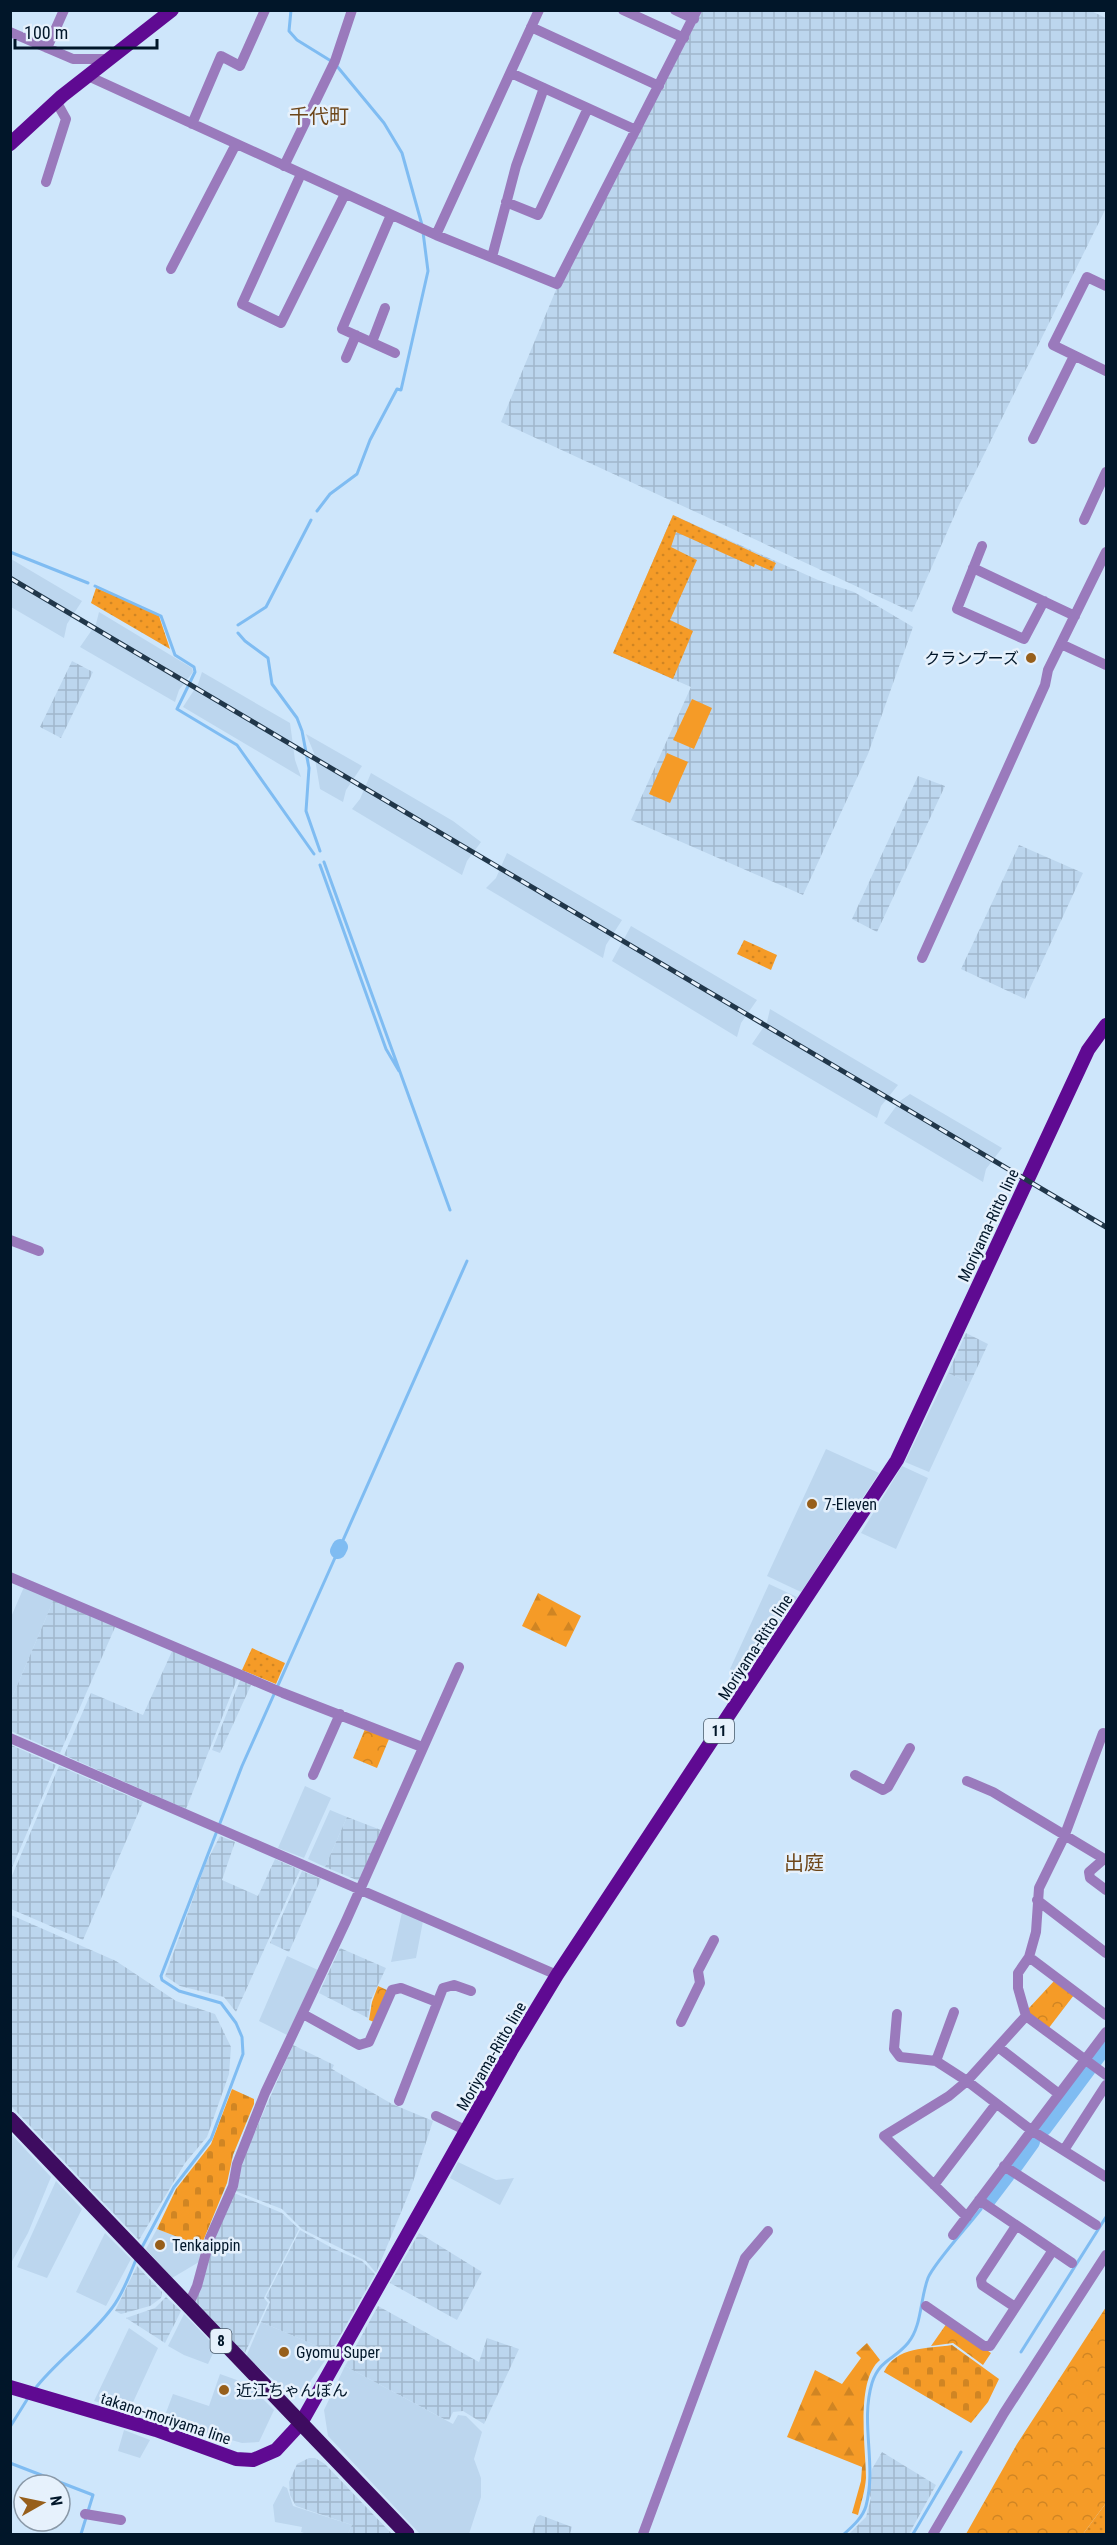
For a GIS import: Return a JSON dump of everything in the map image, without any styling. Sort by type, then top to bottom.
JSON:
[{"type":"highway","name":"8","points":[[10,2119],[407,2535]]},
{"type":"main road","points":[[10,144],[56,101],[172,10]]},
{"type":"main road","name":"Moriyama-Ritto line","points":[[301,2423],[557,1975],[897,1460],[1088,1050],[1107,1025]]},
{"type":"main road","name":"takano-moriyama line","points":[[10,2387],[156,2430],[236,2459],[253,2460],[276,2450],[301,2423]]},
{"type":"street","points":[[47,48],[64,10]]},
{"type":"street","points":[[192,124],[221,56],[240,66],[265,10]]},
{"type":"street","points":[[284,166],[335,61],[352,10]]},
{"type":"street","points":[[436,235],[539,10]]},
{"type":"street","points":[[623,10],[684,38]]},
{"type":"street","points":[[88,76],[436,235],[557,284],[696,15],[675,10]]},
{"type":"street","points":[[531,27],[659,86]]},
{"type":"street","points":[[10,32],[73,59],[110,59]]},
{"type":"street","points":[[511,73],[636,130]]},
{"type":"street","points":[[492,257],[516,166],[544,88]]},
{"type":"street","points":[[46,182],[66,119],[56,101]]},
{"type":"street","points":[[506,202],[538,215],[588,108]]},
{"type":"street","points":[[171,269],[236,144]]},
{"type":"street","points":[[301,174],[242,304],[281,323],[345,194]]},
{"type":"street","points":[[391,215],[342,329],[395,353]]},
{"type":"street","points":[[1107,286],[1087,277],[1053,345],[1107,371]]},
{"type":"street","points":[[372,342],[385,308]]},
{"type":"street","points":[[346,358],[356,335]]},
{"type":"street","points":[[1033,439],[1074,356]]},
{"type":"street","points":[[1084,520],[1107,472]]},
{"type":"street","points":[[982,546],[957,609],[1024,639],[1044,601]]},
{"type":"street","points":[[922,958],[1061,644],[1107,552]]},
{"type":"street","points":[[973,568],[1075,616]]},
{"type":"street","points":[[1061,644],[1107,665]]},
{"type":"street","points":[[10,1240],[39,1251]]},
{"type":"street","points":[[10,1577],[276,1690],[422,1747]]},
{"type":"street","points":[[188,2306],[206,2261],[210,2238],[233,2186],[246,2139],[459,1667]]},
{"type":"street","points":[[313,1775],[340,1714]]},
{"type":"street","points":[[1103,1733],[1064,1837],[1043,1876],[1037,1900],[1036,1932],[1029,1957],[1018,1973],[1018,1988],[1026,2016],[1107,2075]]},
{"type":"street","points":[[10,1738],[557,1975]]},
{"type":"street","points":[[855,1775],[883,1790],[888,1787],[910,1748]]},
{"type":"street","points":[[967,1781],[993,1792],[1064,1837],[1105,1859],[1089,1872],[1090,1878],[1107,1890]]},
{"type":"street","points":[[1037,1900],[1107,1953]]},
{"type":"street","points":[[681,2022],[700,1983],[698,1971],[714,1940]]},
{"type":"street","points":[[1029,1957],[1107,2015]]},
{"type":"street","points":[[399,2101],[443,1988],[454,1985],[471,1991]]},
{"type":"street","points":[[303,2014],[359,2045],[369,2042],[392,1990],[401,1988],[438,2002]]},
{"type":"street","points":[[936,2061],[954,2012]]},
{"type":"street","points":[[897,2014],[894,2049],[900,2057],[936,2061],[1031,2130],[1105,2173]]},
{"type":"street","points":[[967,2217],[884,2136],[949,2096],[966,2081],[1026,2016]]},
{"type":"street","points":[[953,2235],[1107,2032]]},
{"type":"street","points":[[998,2047],[1059,2094]]},
{"type":"street","points":[[1064,2150],[1107,2085]]},
{"type":"street","points":[[934,2185],[996,2104]]},
{"type":"street","points":[[436,2116],[467,2131]]},
{"type":"street","points":[[1004,2166],[1096,2225]]},
{"type":"street","points":[[979,2200],[1072,2263]]},
{"type":"street","points":[[1015,2307],[982,2285],[981,2279],[1016,2226]]},
{"type":"street","points":[[643,2535],[745,2258],[768,2230]]},
{"type":"street","points":[[926,2306],[984,2346],[990,2346],[1053,2250]]},
{"type":"street","points":[[933,2535],[1004,2413],[1107,2255]]},
{"type":"street","points":[[88,2515],[120,2520]]},
{"type":"shaded area","points":[[1089,10],[1106,18],[1106,208],[959,505],[912,612],[501,422],[563,273],[696,11]]},
{"type":"shaded area","points":[[673,515],[818,580],[854,592],[913,627],[868,754],[803,895],[631,820],[691,687],[613,653]]},
{"type":"shaded area","points":[[11,559],[82,601],[67,624],[64,638],[11,607]]},
{"type":"shaded area","points":[[99,612],[192,668],[193,672],[179,690],[175,702],[80,647],[96,624]]},
{"type":"shaded area","points":[[72,661],[93,672],[61,738],[40,727]]},
{"type":"shaded area","points":[[202,672],[290,723],[295,760],[301,777],[183,707],[198,684]]},
{"type":"shaded area","points":[[306,734],[362,766],[346,790],[343,802],[320,789],[314,753]]},
{"type":"shaded area","points":[[371,773],[453,821],[481,842],[467,861],[462,875],[352,809],[360,799]]},
{"type":"shaded area","points":[[918,776],[945,786],[877,932],[852,919]]},
{"type":"shaded area","points":[[1019,845],[1083,873],[1025,999],[961,969]]},
{"type":"shaded area","points":[[507,853],[622,920],[606,945],[603,958],[486,888],[496,878]]},
{"type":"shaded area","points":[[631,926],[757,1000],[741,1023],[737,1037],[612,961]]},
{"type":"shaded area","points":[[770,1009],[898,1085],[881,1106],[877,1118],[752,1044],[767,1022]]},
{"type":"shaded area","points":[[910,1094],[1002,1148],[986,1169],[983,1182],[884,1123],[900,1101]]},
{"type":"shaded area","points":[[966,1333],[988,1344],[970,1383],[948,1373]]},
{"type":"shaded area","points":[[948,1373],[970,1383],[929,1472],[905,1462]]},
{"type":"shaded area","points":[[826,1449],[879,1473],[801,1592],[767,1576]]},
{"type":"shaded area","points":[[902,1466],[928,1478],[896,1549],[861,1533]]},
{"type":"shaded area","points":[[769,1584],[797,1597],[745,1677],[730,1669]]},
{"type":"shaded area","points":[[24,1587],[54,1599],[11,1700],[11,1617]]},
{"type":"shaded area","points":[[54,1599],[116,1625],[60,1753],[11,1731],[11,1700]]},
{"type":"shaded area","points":[[173,1649],[238,1677],[186,1809],[64,1755],[91,1693],[143,1715]]},
{"type":"shaded area","points":[[241,1678],[252,1683],[220,1753],[212,1750]]},
{"type":"shaded area","points":[[10,1745],[56,1765],[11,1870]]},
{"type":"shaded area","points":[[59,1766],[143,1802],[83,1940],[11,1909],[11,1878]]},
{"type":"shaded area","points":[[305,1786],[331,1798],[304,1858],[278,1848]]},
{"type":"shaded area","points":[[330,1810],[347,1817],[325,1867],[308,1859]]},
{"type":"shaded area","points":[[347,1817],[381,1830],[359,1881],[325,1867]]},
{"type":"shaded area","points":[[220,1836],[235,1842],[222,1880],[258,1896],[275,1859],[300,1870],[236,2012],[224,1997],[180,1986],[165,1976],[206,1863]]},
{"type":"shaded area","points":[[302,1871],[321,1879],[289,1952],[270,1943]]},
{"type":"shaded area","points":[[402,1912],[423,1921],[416,1958],[391,1962]]},
{"type":"shaded area","points":[[11,1915],[116,1961],[176,2001],[215,2014],[231,2047],[229,2074],[207,2137],[185,2163],[139,2240],[11,2106]]},
{"type":"shaded area","points":[[340,1948],[386,1968],[371,2000],[368,2018],[319,1993]]},
{"type":"shaded area","points":[[287,1956],[318,1970],[287,2035],[259,2021]]},
{"type":"shaded area","points":[[293,2045],[334,2065],[332,2069],[392,2104],[433,2121],[411,2188],[376,2273],[366,2261],[302,2229],[282,2209],[235,2191],[243,2159]]},
{"type":"shaded area","points":[[11,2134],[51,2177],[28,2233],[11,2263]]},
{"type":"shaded area","points":[[458,2162],[496,2180],[514,2178],[500,2205],[450,2178]]},
{"type":"shaded area","points":[[56,2181],[82,2209],[47,2278],[17,2267]]},
{"type":"shaded area","points":[[234,2193],[282,2213],[299,2229],[264,2298],[268,2303],[244,2355],[193,2303],[207,2268],[214,2238]]},
{"type":"shaded area","points":[[157,2229],[201,2246],[199,2262],[172,2278],[146,2249]]},
{"type":"shaded area","points":[[300,2230],[362,2261],[375,2274],[331,2352],[261,2322],[270,2302],[266,2297]]},
{"type":"shaded area","points":[[105,2233],[131,2259],[106,2306],[76,2292]]},
{"type":"shaded area","points":[[419,2233],[482,2272],[457,2320],[390,2283]]},
{"type":"shaded area","points":[[137,2266],[162,2292],[161,2298],[150,2306],[121,2314],[115,2311]]},
{"type":"shaded area","points":[[166,2297],[181,2311],[165,2343],[126,2318],[155,2308]]},
{"type":"shaded area","points":[[378,2306],[479,2362],[487,2338],[519,2349],[484,2424],[463,2411],[453,2412],[449,2420],[444,2419],[345,2366]]},
{"type":"shaded area","points":[[184,2314],[216,2347],[208,2364],[168,2346]]},
{"type":"shaded area","points":[[261,2322],[331,2352],[302,2393],[287,2391],[246,2357]]},
{"type":"shaded area","points":[[129,2328],[158,2348],[129,2411],[94,2401]]},
{"type":"shaded area","points":[[345,2366],[453,2424],[458,2415],[466,2416],[482,2432],[474,2459],[481,2478],[481,2497],[469,2534],[420,2534],[328,2436],[324,2410]]},
{"type":"shaded area","points":[[220,2374],[248,2384],[274,2410],[259,2442],[242,2443],[166,2422],[164,2418],[173,2394],[209,2406]]},
{"type":"shaded area","points":[[124,2430],[150,2440],[140,2458],[118,2451]]},
{"type":"shaded area","points":[[882,2452],[936,2485],[909,2534],[849,2534],[866,2517],[871,2498],[869,2493],[872,2469]]},
{"type":"shaded area","points":[[309,2458],[315,2458],[325,2464],[392,2534],[348,2534],[352,2525],[296,2506],[290,2495],[289,2482],[297,2464]]},
{"type":"shaded area","points":[[283,2486],[287,2488],[293,2506],[352,2525],[348,2534],[307,2534],[301,2532],[302,2527],[275,2522],[273,2505]]},
{"type":"shaded area","points":[[540,2515],[572,2527],[570,2534],[531,2534],[537,2517]]},
{"type":"green space","points":[[673,515],[776,563],[772,571],[755,564],[754,567],[676,532],[671,547],[697,560],[670,620],[693,631],[673,679],[613,653]]},
{"type":"green space","points":[[96,588],[159,616],[170,649],[91,603]]},
{"type":"green space","points":[[692,699],[712,708],[694,749],[673,740]]},
{"type":"green space","points":[[667,753],[688,762],[670,803],[649,794]]},
{"type":"green space","points":[[744,940],[777,955],[771,970],[737,954]]},
{"type":"green space","points":[[538,1593],[581,1616],[566,1647],[522,1626]]},
{"type":"green space","points":[[252,1648],[285,1663],[276,1684],[242,1670]]},
{"type":"green space","points":[[365,1729],[389,1739],[377,1768],[353,1758]]},
{"type":"green space","points":[[1055,1980],[1074,1995],[1048,2029],[1029,2014],[1029,2008]]},
{"type":"green space","points":[[378,1986],[387,1990],[374,2022],[369,2020]]},
{"type":"green space","points":[[232,2089],[254,2099],[254,2104],[233,2155],[227,2183],[201,2246],[157,2229],[176,2189],[211,2144]]},
{"type":"green space","points":[[1106,2307],[1106,2503],[1083,2534],[966,2534],[1017,2444]]},
{"type":"green space","points":[[947,2323],[991,2353],[983,2365],[953,2343],[931,2346]]},
{"type":"green space","points":[[867,2343],[880,2360],[872,2370],[867,2383],[864,2416],[866,2478],[858,2515],[852,2513],[861,2481],[862,2467],[787,2437],[815,2370],[842,2384],[861,2358],[856,2353]]},
{"type":"green space","points":[[952,2345],[999,2379],[988,2402],[971,2423],[884,2372],[896,2357],[904,2353],[923,2348]]},
{"type":"green space","points":[[1106,2503],[1106,2534],[1083,2534]]},
{"type":"waterway","points":[[291,10],[289,31],[297,40],[331,61]]},
{"type":"waterway","points":[[336,65],[384,123],[402,153],[422,225]]},
{"type":"waterway","points":[[317,511],[330,494],[357,474],[370,440],[397,389],[401,390],[428,271],[423,232]]},
{"type":"waterway","points":[[238,625],[266,607],[311,520]]},
{"type":"waterway","points":[[10,552],[88,583]]},
{"type":"waterway","points":[[95,586],[161,616],[175,655],[194,667],[195,672],[177,709],[237,745],[314,854]]},
{"type":"waterway","points":[[238,633],[268,658],[272,684],[297,718],[302,731],[309,768],[306,811],[320,851]]},
{"type":"waterway","points":[[324,862],[450,1210]]},
{"type":"waterway","points":[[320,865],[386,1049],[399,1071]]},
{"type":"waterway","points":[[340,1547],[467,1261]]},
{"type":"waterway","points":[[338,1551],[340,1547]]},
{"type":"waterway","points":[[141,2249],[174,2187],[211,2139],[243,2054],[242,2037],[236,2023],[221,2003],[179,1991],[162,1980],[161,1976],[242,1766],[338,1551]]},
{"type":"waterway","points":[[1094,2061],[1106,2045]]},
{"type":"waterway","points":[[1044,2128],[1088,2069]]},
{"type":"waterway","points":[[1014,2167],[1032,2142]]},
{"type":"waterway","points":[[988,2200],[1007,2175]]},
{"type":"waterway","points":[[844,2534],[865,2510],[869,2491],[868,2413],[875,2375],[883,2364],[903,2349],[913,2336],[928,2278],[944,2254],[981,2209]]},
{"type":"waterway","points":[[1021,2352],[1106,2217]]},
{"type":"waterway","points":[[34,2390],[112,2308],[123,2290],[137,2257]]},
{"type":"waterway","points":[[10,2427],[28,2398]]},
{"type":"waterway","points":[[913,2534],[961,2452]]},
{"type":"waterway","points":[[10,2463],[93,2495],[81,2534]]},
{"type":"railway","points":[[10,578],[1106,1227]]},
{"type":"place","name":"クランプーズ","points":[[1031,658]]},
{"type":"place","name":"7-Eleven","points":[[812,1504]]},
{"type":"place","name":"Tenkaippin","points":[[160,2245]]},
{"type":"place","name":"Gyomu Super","points":[[284,2352]]},
{"type":"place","name":"近江ちゃんぽん","points":[[224,2390]]},
{"type":"district","name":"千代町","points":[[319,116]]},
{"type":"district","name":"出庭","points":[[804,1863]]}]
